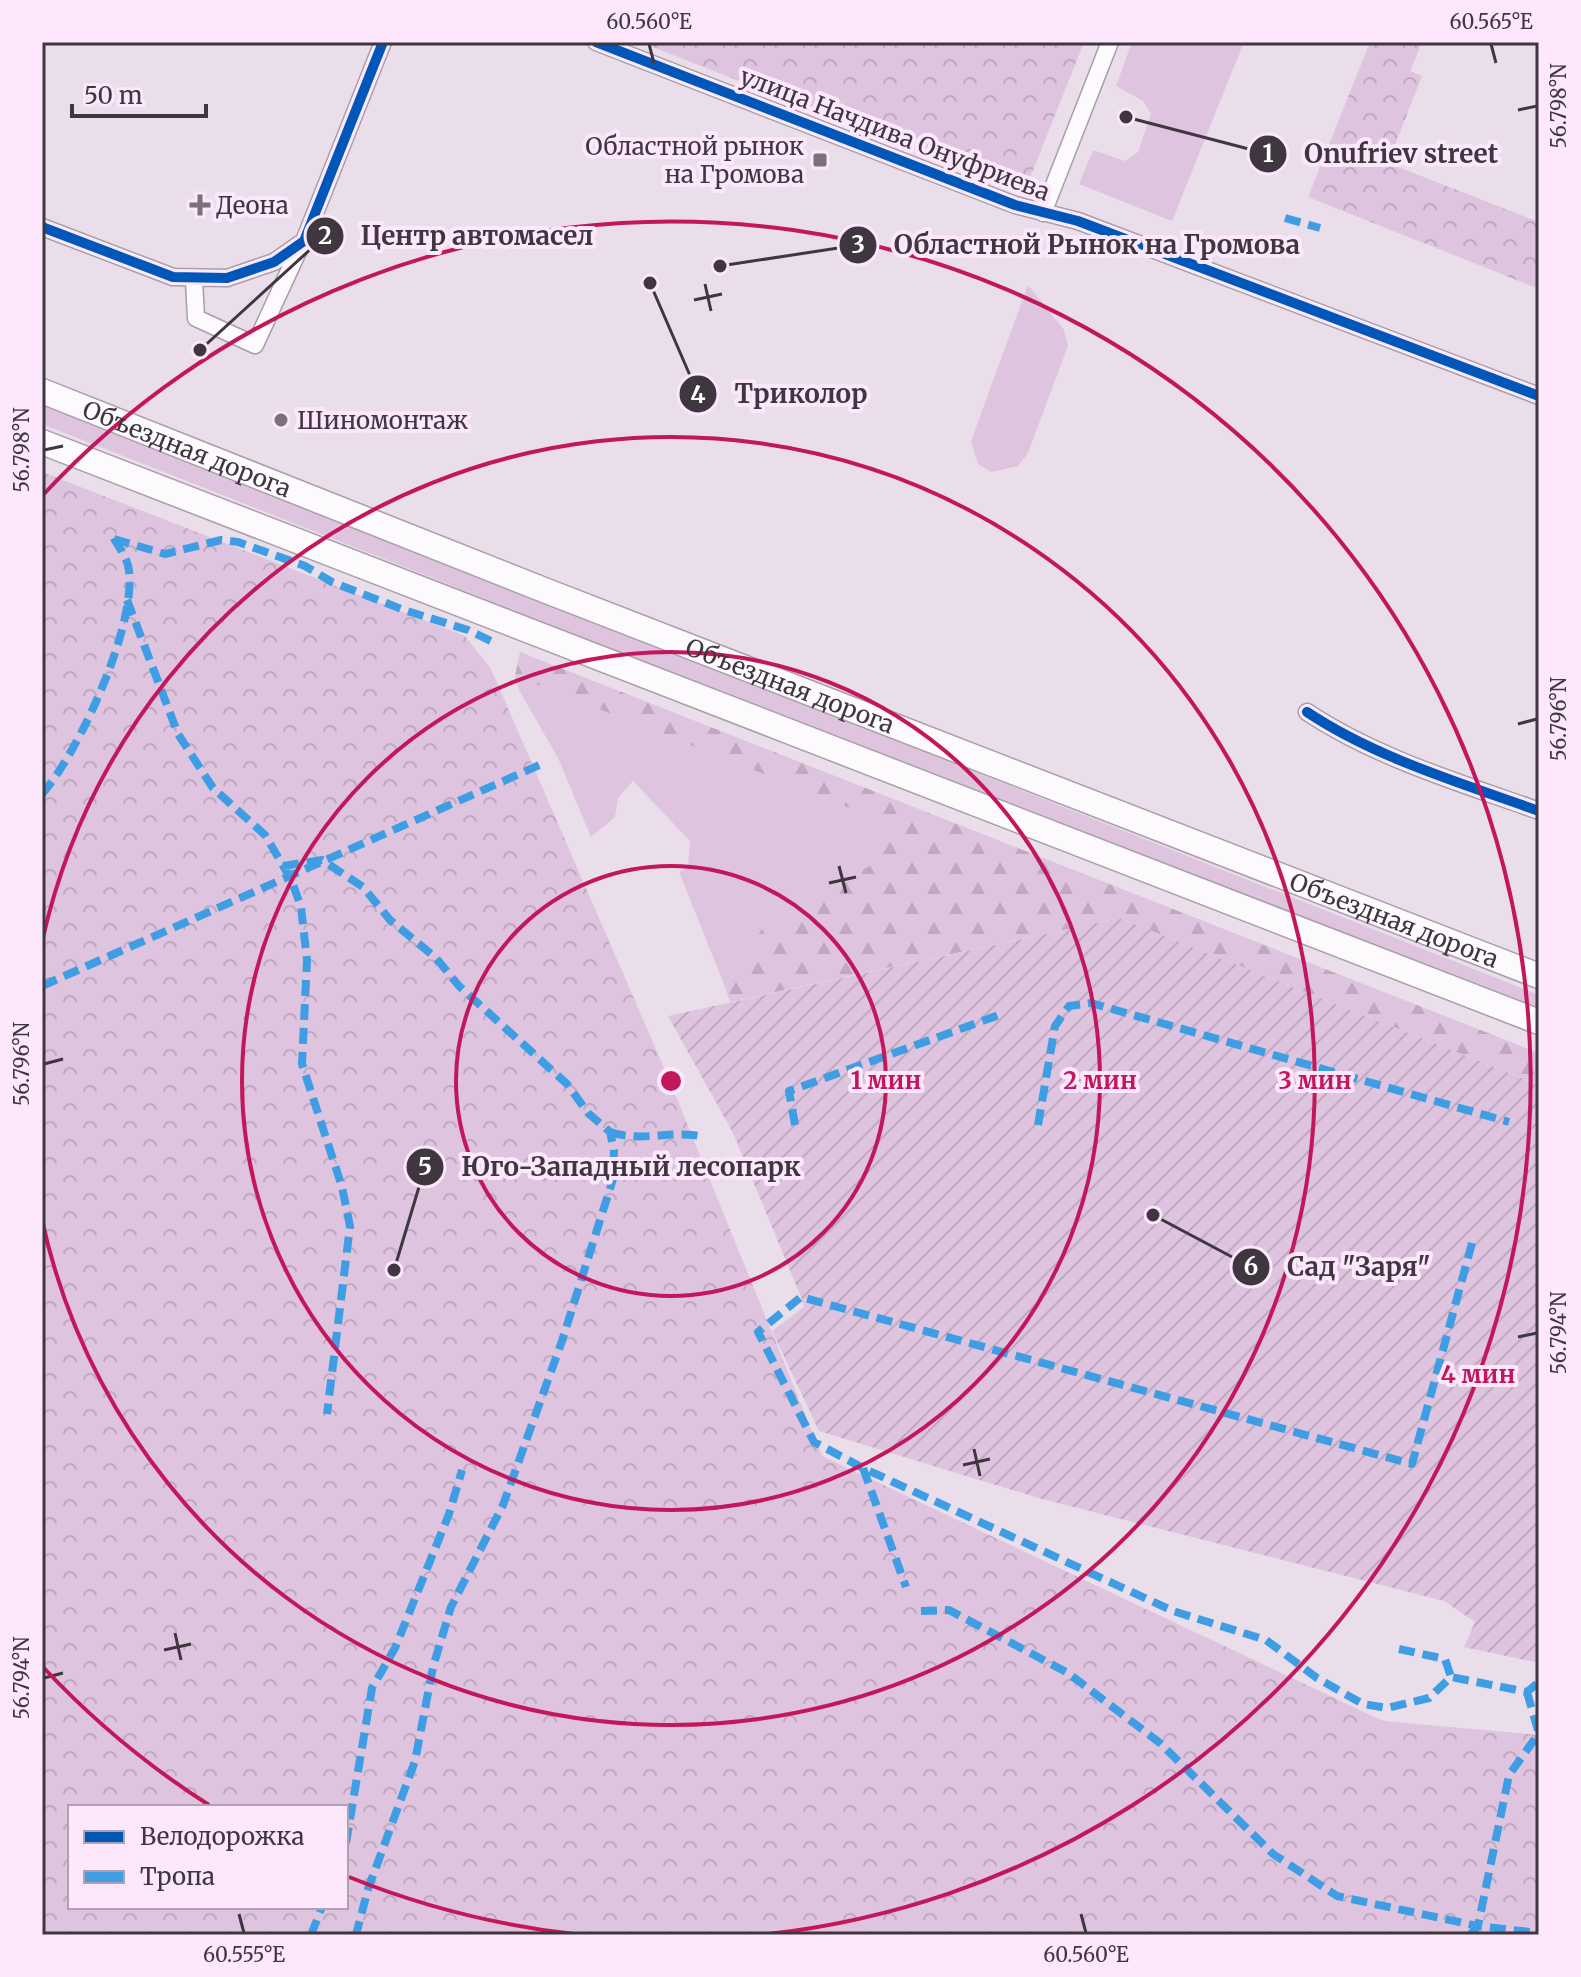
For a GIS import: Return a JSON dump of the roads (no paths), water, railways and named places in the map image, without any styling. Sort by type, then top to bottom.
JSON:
[{"type":"main road","name":"Объездная дорога","points":[[42,391],[559,596],[1539,976]]},
{"type":"main road","name":"Объездная дорога","points":[[42,442],[492,620],[1116,854],[1539,1022]]},
{"type":"street","points":[[194,280],[196,318],[255,345],[304,241],[383,42]]},
{"type":"street","name":"улица Начдива Онуфриева","points":[[596,42],[1015,205],[1078,221],[1539,396]]},
{"type":"street","points":[[1043,213],[1110,42]]},
{"type":"street","points":[[42,227],[173,277],[194,280],[237,276],[274,262],[304,241]]},
{"type":"street","points":[[1307,712],[1337,732],[1442,776],[1539,811]]},
{"type":"place","name":"Onufriev street","points":[[1126,117]]},
{"type":"place","name":"Областной рынок на Громова","points":[[820,160]]},
{"type":"place","name":"Деона","points":[[200,205]]},
{"type":"place","name":"Областной Рынок на Громова","points":[[720,266]]},
{"type":"place","name":"Триколор","points":[[650,283]]},
{"type":"place","name":"Центр автомасел","points":[[200,350]]},
{"type":"place","name":"Шиномонтаж","points":[[281,420]]},
{"type":"place","name":"Сад \"Заря\"","points":[[1153,1215]]},
{"type":"place","name":"Юго-Западный лесопарк","points":[[394,1270]]}]
